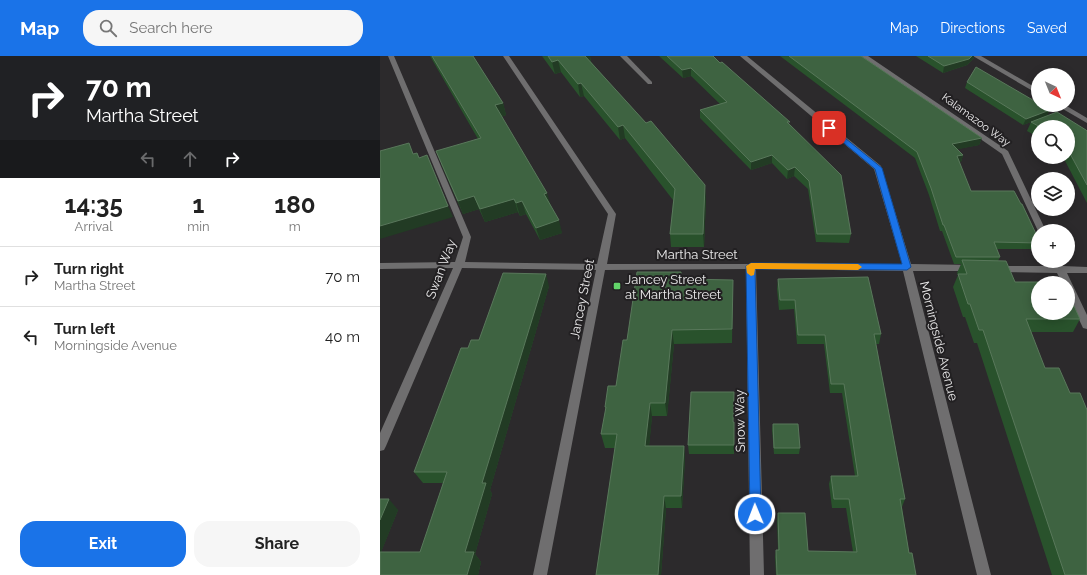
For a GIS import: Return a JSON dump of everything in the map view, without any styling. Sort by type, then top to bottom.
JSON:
[{"type":"street","name":"Swan Way","points":[[380,446],[459,265],[468,237],[391,56]]},
{"type":"street","name":"Jancey Street","points":[[506,56],[612,214],[540,575]]},
{"type":"street","points":[[624,56],[650,83]]},
{"type":"street","name":"Morningside Avenue","points":[[743,56],[878,168],[907,267],[984,575]]},
{"type":"street","name":"Kalamazoo Way","points":[[864,56],[1005,153],[1039,224]]},
{"type":"street","points":[[976,56],[1031,88]]},
{"type":"street","points":[[1072,112],[1087,121]]},
{"type":"street","name":"Martha Street","points":[[380,266],[751,266],[987,269],[1031,267]]},
{"type":"street","name":"Snow Way","points":[[751,266],[756,575]]},
{"type":"street","name":"Martha Street","points":[[1075,268],[1087,270]]},
{"type":"street","points":[[1075,300],[1087,325]]},
{"type":"building","points":[[432,56],[473,56],[503,103],[495,105],[547,193],[544,194],[559,220],[536,228],[522,201],[516,203],[514,199],[480,209],[474,196],[458,201],[436,151],[481,138]]},
{"type":"building","points":[[548,56],[585,56],[646,123],[651,121],[705,185],[703,234],[670,234],[675,189],[623,125],[618,127],[581,83],[578,84],[558,60],[552,62]]},
{"type":"building","points":[[667,56],[713,56],[720,63],[722,62],[790,122],[787,122],[841,175],[851,234],[817,234],[809,181],[795,167],[788,170],[772,155],[751,162],[700,110],[727,102],[691,68],[682,70]]},
{"type":"building","points":[[789,56],[861,56],[982,138],[952,144],[963,155],[957,156],[971,191],[1014,191],[1031,224],[1031,243],[994,242],[1000,257],[956,257],[917,152]]},
{"type":"building","points":[[928,56],[972,56],[969,59],[944,66]]},
{"type":"building","points":[[976,67],[1031,99],[1031,112],[1045,112],[1026,119],[967,82]]},
{"type":"building","points":[[1057,112],[1070,120],[1036,120]]},
{"type":"building","points":[[1075,123],[1087,131],[1087,185],[1075,163]]},
{"type":"building","points":[[409,143],[413,154],[417,153],[419,158],[427,155],[448,206],[380,226],[380,151]]},
{"type":"building","points":[[962,260],[1006,261],[1015,282],[1031,282],[1031,319],[1026,319],[1045,368],[1059,368],[1070,393],[1080,393],[1087,410],[1087,575],[1065,575],[983,330],[979,330],[958,274],[967,274]]},
{"type":"building","points":[[637,272],[681,272],[681,279],[733,280],[732,329],[672,330],[665,403],[650,403],[645,446],[684,446],[681,496],[664,496],[658,575],[596,575],[617,434],[601,434],[608,386],[616,386],[623,340],[627,340]]},
{"type":"building","points":[[503,273],[546,274],[482,483],[486,483],[465,552],[474,552],[467,575],[380,575],[380,552],[420,552],[447,472],[414,472],[461,348],[468,348],[471,340],[479,340]]},
{"type":"building","points":[[868,277],[881,334],[874,334],[905,499],[900,499],[909,553],[912,553],[916,575],[777,575],[776,550],[779,550],[778,513],[805,513],[808,551],[857,552],[849,499],[834,499],[831,476],[858,476],[844,384],[831,384],[825,335],[798,335],[795,300],[780,300],[778,279]]},
{"type":"building","points":[[1075,308],[1080,319],[1075,319]]},
{"type":"building","points":[[691,392],[734,392],[734,445],[688,445]]},
{"type":"building","points":[[773,424],[798,424],[800,448],[774,448]]},
{"type":"building","points":[[380,499],[389,499],[380,520]]},
{"type":"slow traffic","points":[[751,273],[751,266],[858,267]]},
{"type":"place","name":"Jancey Street at Martha Street","points":[[617,286]]},
{"type":"route","points":[[755,514],[751,266],[907,267],[878,168],[829,128]]}]
